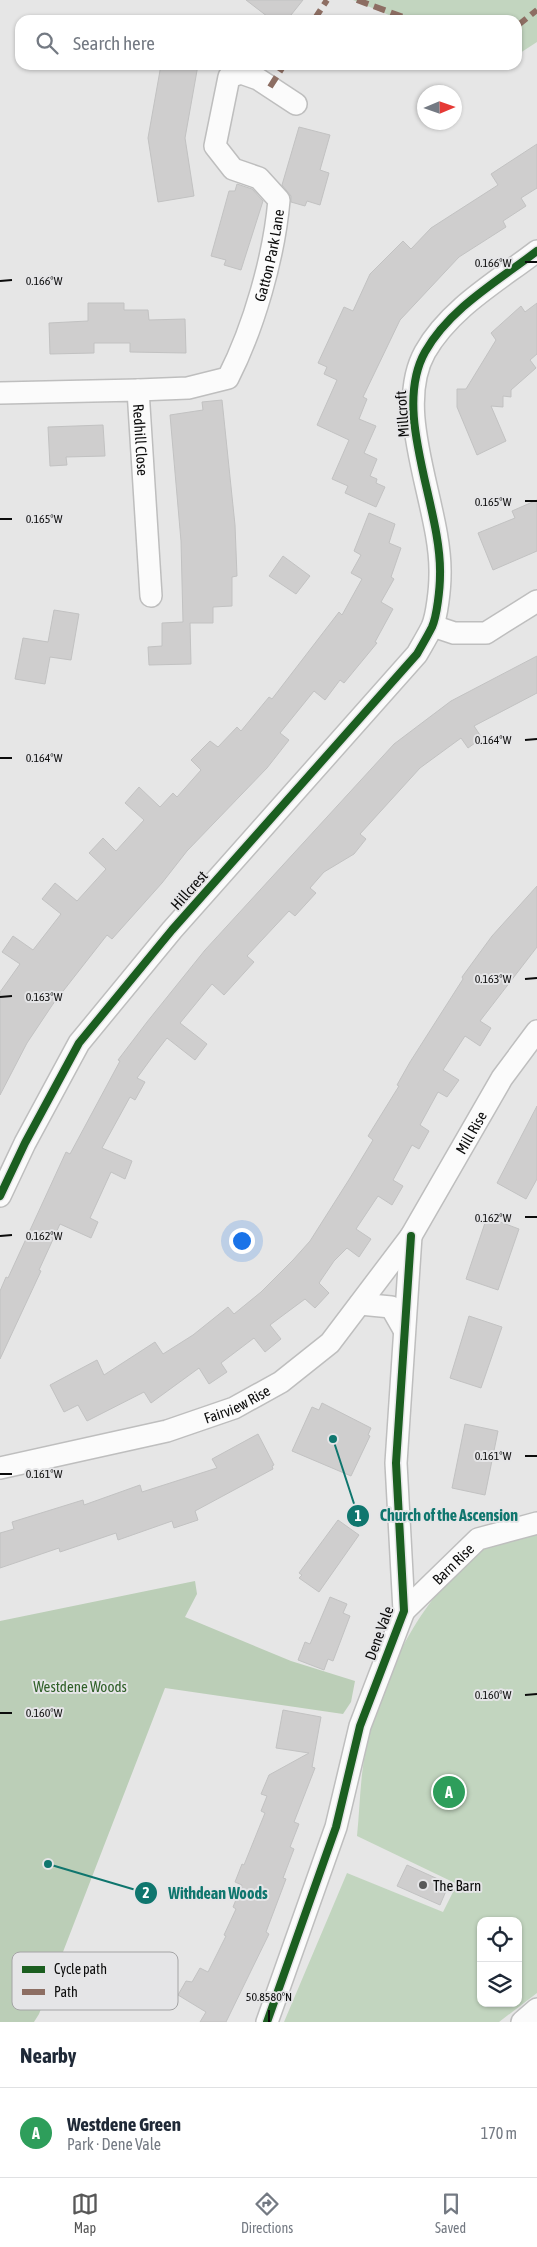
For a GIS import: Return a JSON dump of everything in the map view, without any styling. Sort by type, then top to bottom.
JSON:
[{"type":"street","name":"Gatton Park Lane","points":[[138,390],[188,388],[228,378],[245,345],[276,231],[279,200],[259,178],[232,169],[215,146],[228,76],[241,73],[258,79],[296,104]]},
{"type":"street","name":"Millcroft","points":[[432,626],[440,575],[435,519],[416,435],[413,385],[425,353],[452,316],[537,252]]},
{"type":"street","name":"Redhill Close","points":[[0,393],[138,390],[151,596]]},
{"type":"street","points":[[432,626],[454,633],[486,633],[537,601]]},
{"type":"street","name":"Hillcrest","points":[[0,1196],[25,1143],[79,1043],[172,930],[417,654],[432,626]]},
{"type":"street","name":"Mill Rise","points":[[411,1236],[502,1078],[537,1031]]},
{"type":"street","name":"Fairview Rise","points":[[0,1468],[167,1431],[234,1408],[281,1382],[330,1344],[411,1236]]},
{"type":"street","name":"Dene Vale","points":[[267,2022],[336,1827],[360,1726],[404,1611],[396,1463],[411,1236]]},
{"type":"street","points":[[360,1304],[391,1306],[404,1328]]},
{"type":"street","name":"Barn Rise","points":[[404,1611],[478,1539],[537,1522]]},
{"type":"street","points":[[522,2022],[537,2009]]},
{"type":"green space","points":[[353,0],[537,0],[537,42],[522,52],[522,15],[389,15]]},
{"type":"green space","points":[[537,1529],[537,1993],[522,2004],[522,1917],[477,1917],[477,2007],[519,2007],[499,2022],[284,2022],[347,1873],[443,1912],[457,1884],[357,1836],[361,1781],[372,1723],[392,1669],[405,1642],[438,1592],[457,1571],[484,1549],[498,1542]]},
{"type":"green space","name":"Westdene Woods","points":[[195,1581],[197,1594],[185,1617],[291,1661],[355,1681],[351,1702],[343,1714],[165,1688],[63,1952],[12,1952],[12,2010],[41,2010],[34,2022],[0,2022],[0,1621]]},
{"type":"building","points":[[246,0],[303,0],[291,15],[266,15]]},
{"type":"building","points":[[160,70],[197,70],[185,138],[194,196],[158,202],[148,138]]},
{"type":"building","points":[[299,127],[330,135],[320,170],[329,173],[320,205],[307,201],[305,206],[291,202],[291,196],[282,185]]},
{"type":"building","points":[[537,144],[537,188],[521,198],[526,206],[503,221],[506,227],[459,257],[400,320],[363,397],[367,399],[359,419],[376,426],[364,453],[377,459],[370,476],[377,479],[376,483],[385,487],[376,507],[345,493],[348,486],[332,479],[349,440],[317,425],[337,380],[324,374],[327,367],[318,363],[344,307],[353,311],[370,274],[403,241],[411,249],[431,228],[498,185],[491,174]]},
{"type":"building","points":[[237,184],[252,189],[263,201],[241,270],[224,265],[226,260],[211,256],[229,191],[235,191]]},
{"type":"building","points":[[88,303],[124,303],[124,310],[148,310],[149,320],[185,319],[186,353],[130,352],[130,343],[94,343],[94,353],[50,354],[49,323],[88,321]]},
{"type":"building","points":[[537,303],[537,354],[530,360],[536,368],[511,390],[511,397],[503,396],[503,407],[491,406],[506,441],[477,455],[457,407],[457,389],[466,389],[496,340],[491,333],[521,306],[525,312]]},
{"type":"building","points":[[222,400],[235,525],[237,576],[232,577],[232,606],[213,607],[213,623],[190,623],[191,664],[149,665],[148,647],[162,646],[162,623],[183,622],[181,541],[170,415],[203,410],[202,402]]},
{"type":"building","points":[[103,425],[105,456],[66,457],[67,465],[50,466],[48,427]]},
{"type":"building","points":[[537,500],[537,551],[493,570],[478,533],[515,518],[512,511]]},
{"type":"building","points":[[369,513],[395,524],[389,543],[401,548],[391,577],[394,579],[381,602],[393,609],[375,642],[377,643],[344,683],[340,680],[325,700],[314,691],[280,733],[289,740],[267,768],[187,851],[162,883],[112,939],[107,935],[53,1004],[27,1043],[0,1095],[0,992],[20,964],[2,952],[13,936],[33,950],[61,914],[42,899],[55,883],[77,901],[106,869],[89,853],[103,838],[116,851],[144,820],[125,803],[139,787],[160,807],[173,793],[177,797],[201,770],[191,760],[210,741],[218,747],[237,727],[241,731],[269,697],[272,699],[339,612],[342,615],[362,579],[351,573],[361,555],[354,551]]},
{"type":"building","points":[[283,556],[310,576],[296,594],[269,576]]},
{"type":"building","points":[[54,610],[79,614],[71,660],[50,657],[45,684],[15,679],[23,638],[48,642]]},
{"type":"building","points":[[537,656],[537,693],[474,726],[482,738],[468,748],[461,738],[420,768],[360,834],[366,839],[354,854],[324,872],[310,888],[316,893],[295,916],[289,911],[247,956],[254,962],[224,995],[212,984],[180,1023],[207,1044],[195,1060],[167,1038],[153,1056],[137,1078],[145,1082],[135,1100],[130,1097],[102,1148],[132,1161],[125,1179],[111,1172],[90,1218],[98,1222],[91,1238],[60,1224],[39,1270],[41,1271],[0,1359],[0,1291],[6,1277],[8,1278],[66,1152],[70,1154],[120,1061],[118,1060],[147,1022],[205,950],[394,744],[451,701]]},
{"type":"building","points":[[537,886],[537,947],[480,1021],[491,1028],[480,1046],[465,1036],[443,1070],[459,1080],[447,1097],[438,1092],[420,1125],[429,1131],[419,1149],[412,1145],[393,1180],[403,1186],[392,1205],[378,1196],[356,1229],[371,1239],[359,1257],[347,1248],[334,1261],[319,1283],[329,1293],[315,1308],[305,1299],[270,1325],[281,1339],[265,1352],[254,1338],[221,1363],[227,1372],[209,1384],[199,1368],[151,1403],[144,1392],[87,1421],[78,1405],[64,1412],[50,1385],[97,1360],[104,1375],[155,1342],[163,1354],[193,1335],[228,1307],[234,1314],[261,1292],[293,1260],[310,1241],[373,1140],[368,1136],[399,1086],[397,1085],[410,1062],[463,979],[462,977],[492,936]]},
{"type":"building","points":[[537,1106],[537,1179],[526,1199],[497,1183]]},
{"type":"building","points":[[487,1217],[519,1229],[498,1290],[466,1279]]},
{"type":"building","points":[[469,1316],[502,1327],[481,1388],[450,1378]]},
{"type":"building","points":[[322,1403],[371,1428],[368,1435],[370,1436],[351,1476],[292,1451],[312,1407],[319,1410]]},
{"type":"building","points":[[465,1424],[498,1431],[485,1495],[452,1488]]},
{"type":"building","points":[[258,1434],[274,1465],[272,1466],[273,1469],[195,1511],[198,1520],[174,1528],[172,1521],[118,1540],[116,1533],[60,1552],[59,1548],[0,1568],[0,1533],[14,1529],[12,1522],[83,1500],[84,1505],[140,1485],[142,1492],[217,1468],[212,1459]]},
{"type":"building","points":[[338,1520],[359,1535],[319,1592],[299,1578],[302,1575],[299,1573]]},
{"type":"building","points":[[330,1597],[347,1604],[343,1613],[350,1616],[333,1661],[328,1659],[324,1670],[298,1660],[305,1642],[310,1644]]},
{"type":"building","points":[[283,1710],[321,1717],[312,1767],[315,1768],[294,1822],[299,1824],[290,1847],[294,1849],[283,1878],[286,1879],[266,1932],[269,1934],[226,2022],[200,2022],[206,2012],[178,1995],[186,1981],[192,1982],[200,1968],[208,1972],[226,1936],[224,1935],[236,1909],[233,1907],[242,1885],[235,1882],[265,1813],[261,1811],[267,1796],[261,1794],[269,1775],[309,1753],[276,1748]]},
{"type":"building","name":"The Barn","points":[[407,1865],[449,1884],[440,1905],[397,1886]]},
{"type":"marked path","points":[[317,15],[327,0]]},
{"type":"marked path","points":[[357,0],[398,15]]},
{"type":"marked path","points":[[522,22],[537,10]]},
{"type":"marked path","points":[[270,87],[281,70]]},
{"type":"cycle path","points":[[0,1196],[25,1143],[79,1043],[172,930],[417,654],[432,627],[439,594],[440,575],[439,548],[415,431],[413,403],[416,376],[425,352],[435,336],[448,322],[476,296],[537,251]]},
{"type":"cycle path","points":[[267,2022],[336,1827],[360,1726],[404,1611],[396,1463],[411,1236]]},
{"type":"place","name":"Church of the Ascension","points":[[333,1439]]},
{"type":"place","name":"Westdene Green","points":[[449,1792]]},
{"type":"place","name":"Withdean Woods","points":[[48,1864]]},
{"type":"place","name":"The Barn","points":[[423,1885]]}]
